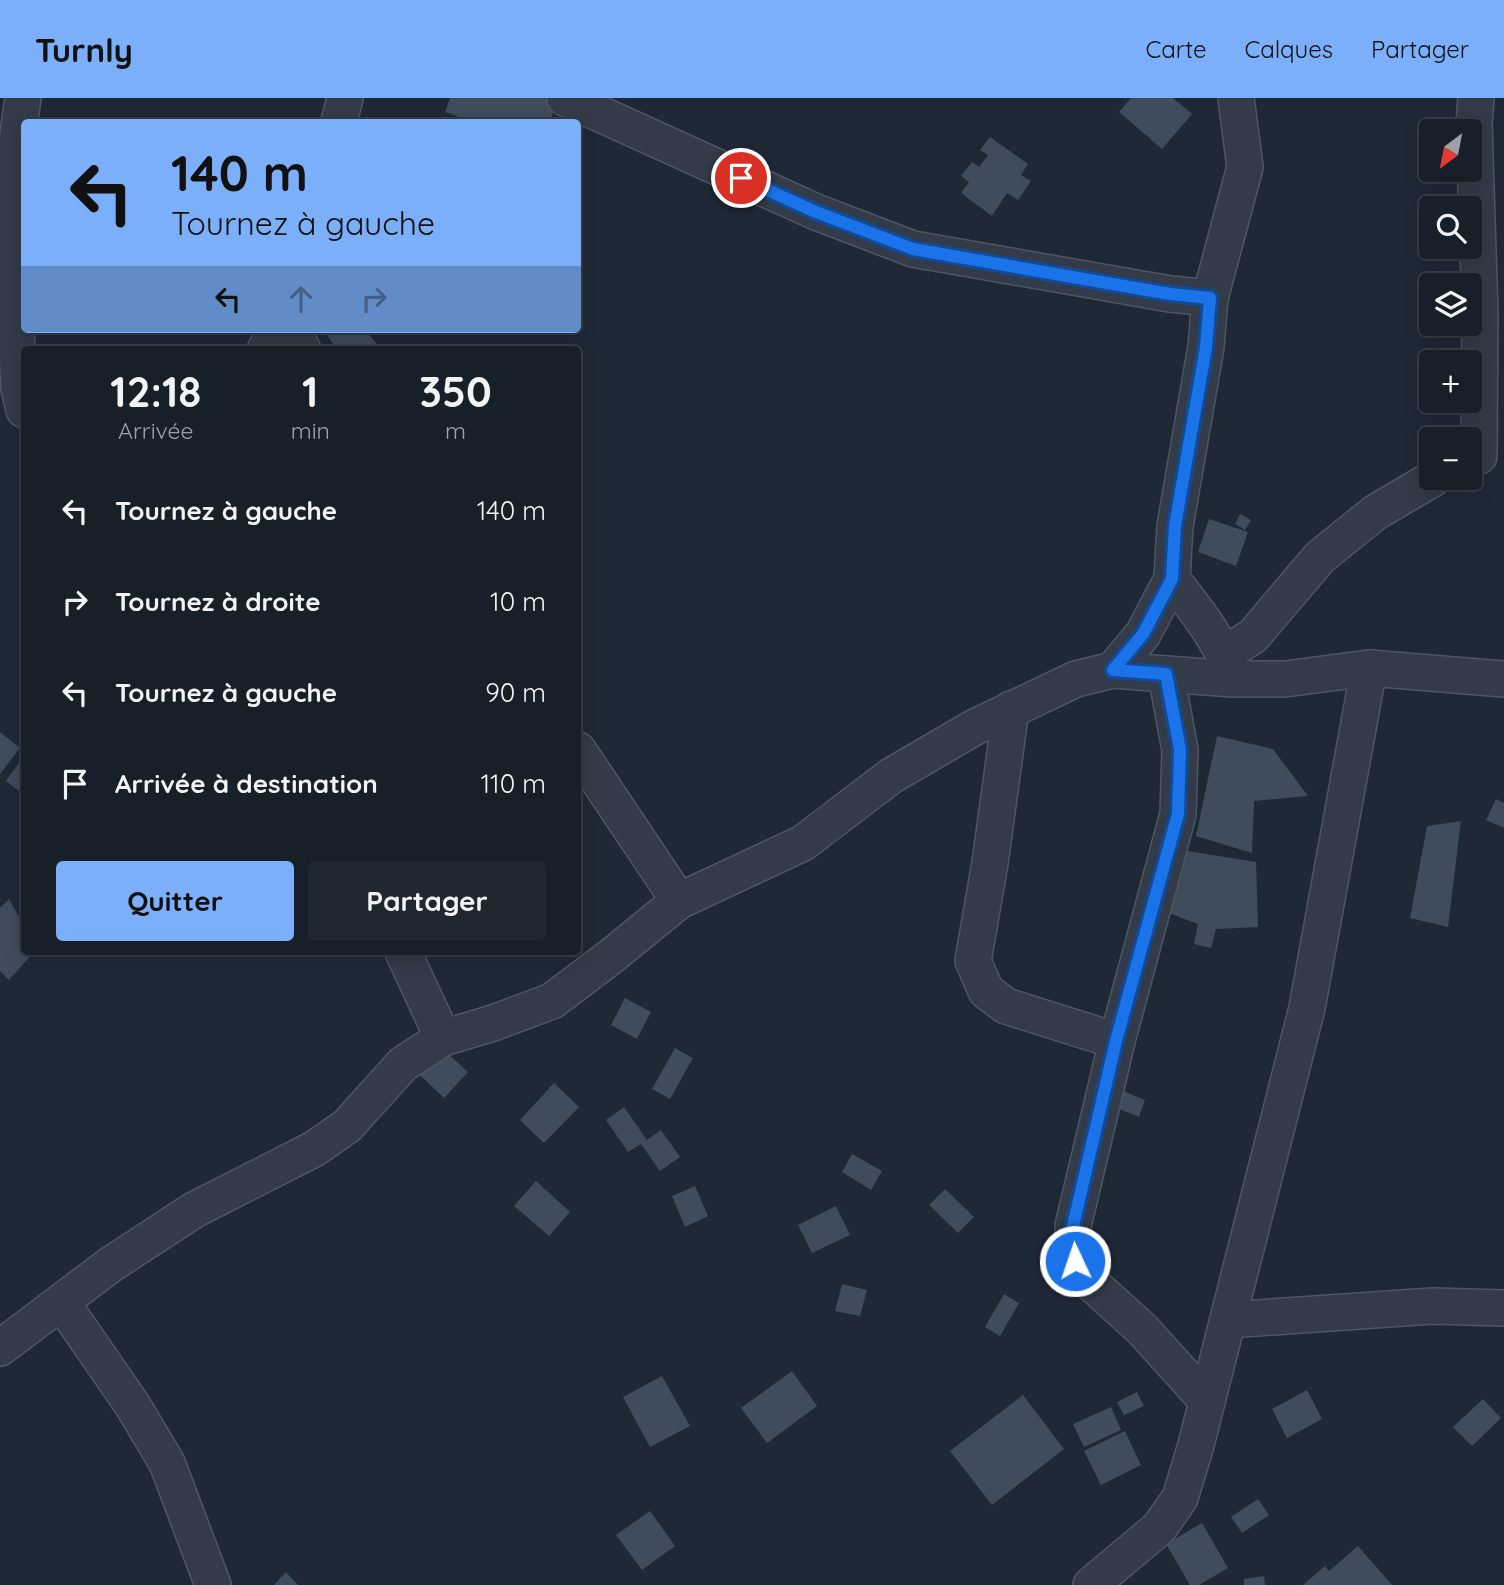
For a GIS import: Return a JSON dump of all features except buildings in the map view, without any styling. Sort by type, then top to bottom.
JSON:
[{"type":"street","points":[[21,397],[8,316],[11,230],[8,149],[23,98]]},
{"type":"street","points":[[340,119],[345,98]]},
{"type":"street","points":[[565,98],[816,212],[913,249],[1170,294],[1210,298]]},
{"type":"street","points":[[1113,670],[1143,634],[1172,579],[1175,526],[1206,347],[1210,298],[1245,167],[1236,98]]},
{"type":"street","points":[[1476,98],[1474,124],[1484,458]]},
{"type":"street","points":[[1229,666],[1320,557],[1376,512],[1419,487]]},
{"type":"street","points":[[1172,579],[1196,610],[1229,666]]},
{"type":"street","points":[[0,1348],[110,1265],[194,1210],[314,1149],[347,1126],[403,1063],[443,1038],[552,1001],[679,901],[803,843],[891,776],[975,727],[1076,679],[1113,670],[1166,674],[1229,666],[1285,679],[1369,668],[1504,678]]},
{"type":"street","points":[[1091,1585],[1159,1528],[1180,1498],[1307,1008],[1369,668]]},
{"type":"street","points":[[1166,674],[1180,750],[1178,814],[1116,1041],[1073,1226],[1075,1261],[1090,1282],[1142,1329],[1207,1401]]},
{"type":"street","points":[[1011,709],[990,863],[973,961],[986,991],[1006,1006],[1116,1041]]},
{"type":"street","points":[[581,754],[679,901]]},
{"type":"street","points":[[404,955],[443,1038]]},
{"type":"street","points":[[62,1303],[133,1406],[167,1463],[213,1585]]},
{"type":"street","points":[[1228,1320],[1433,1306],[1504,1308]]},
{"type":"route","points":[[741,178],[816,212],[913,249],[1170,294],[1210,298],[1206,347],[1175,526],[1172,579],[1143,634],[1113,670],[1166,674],[1180,750],[1178,814],[1116,1041],[1073,1226],[1075,1261]]}]
